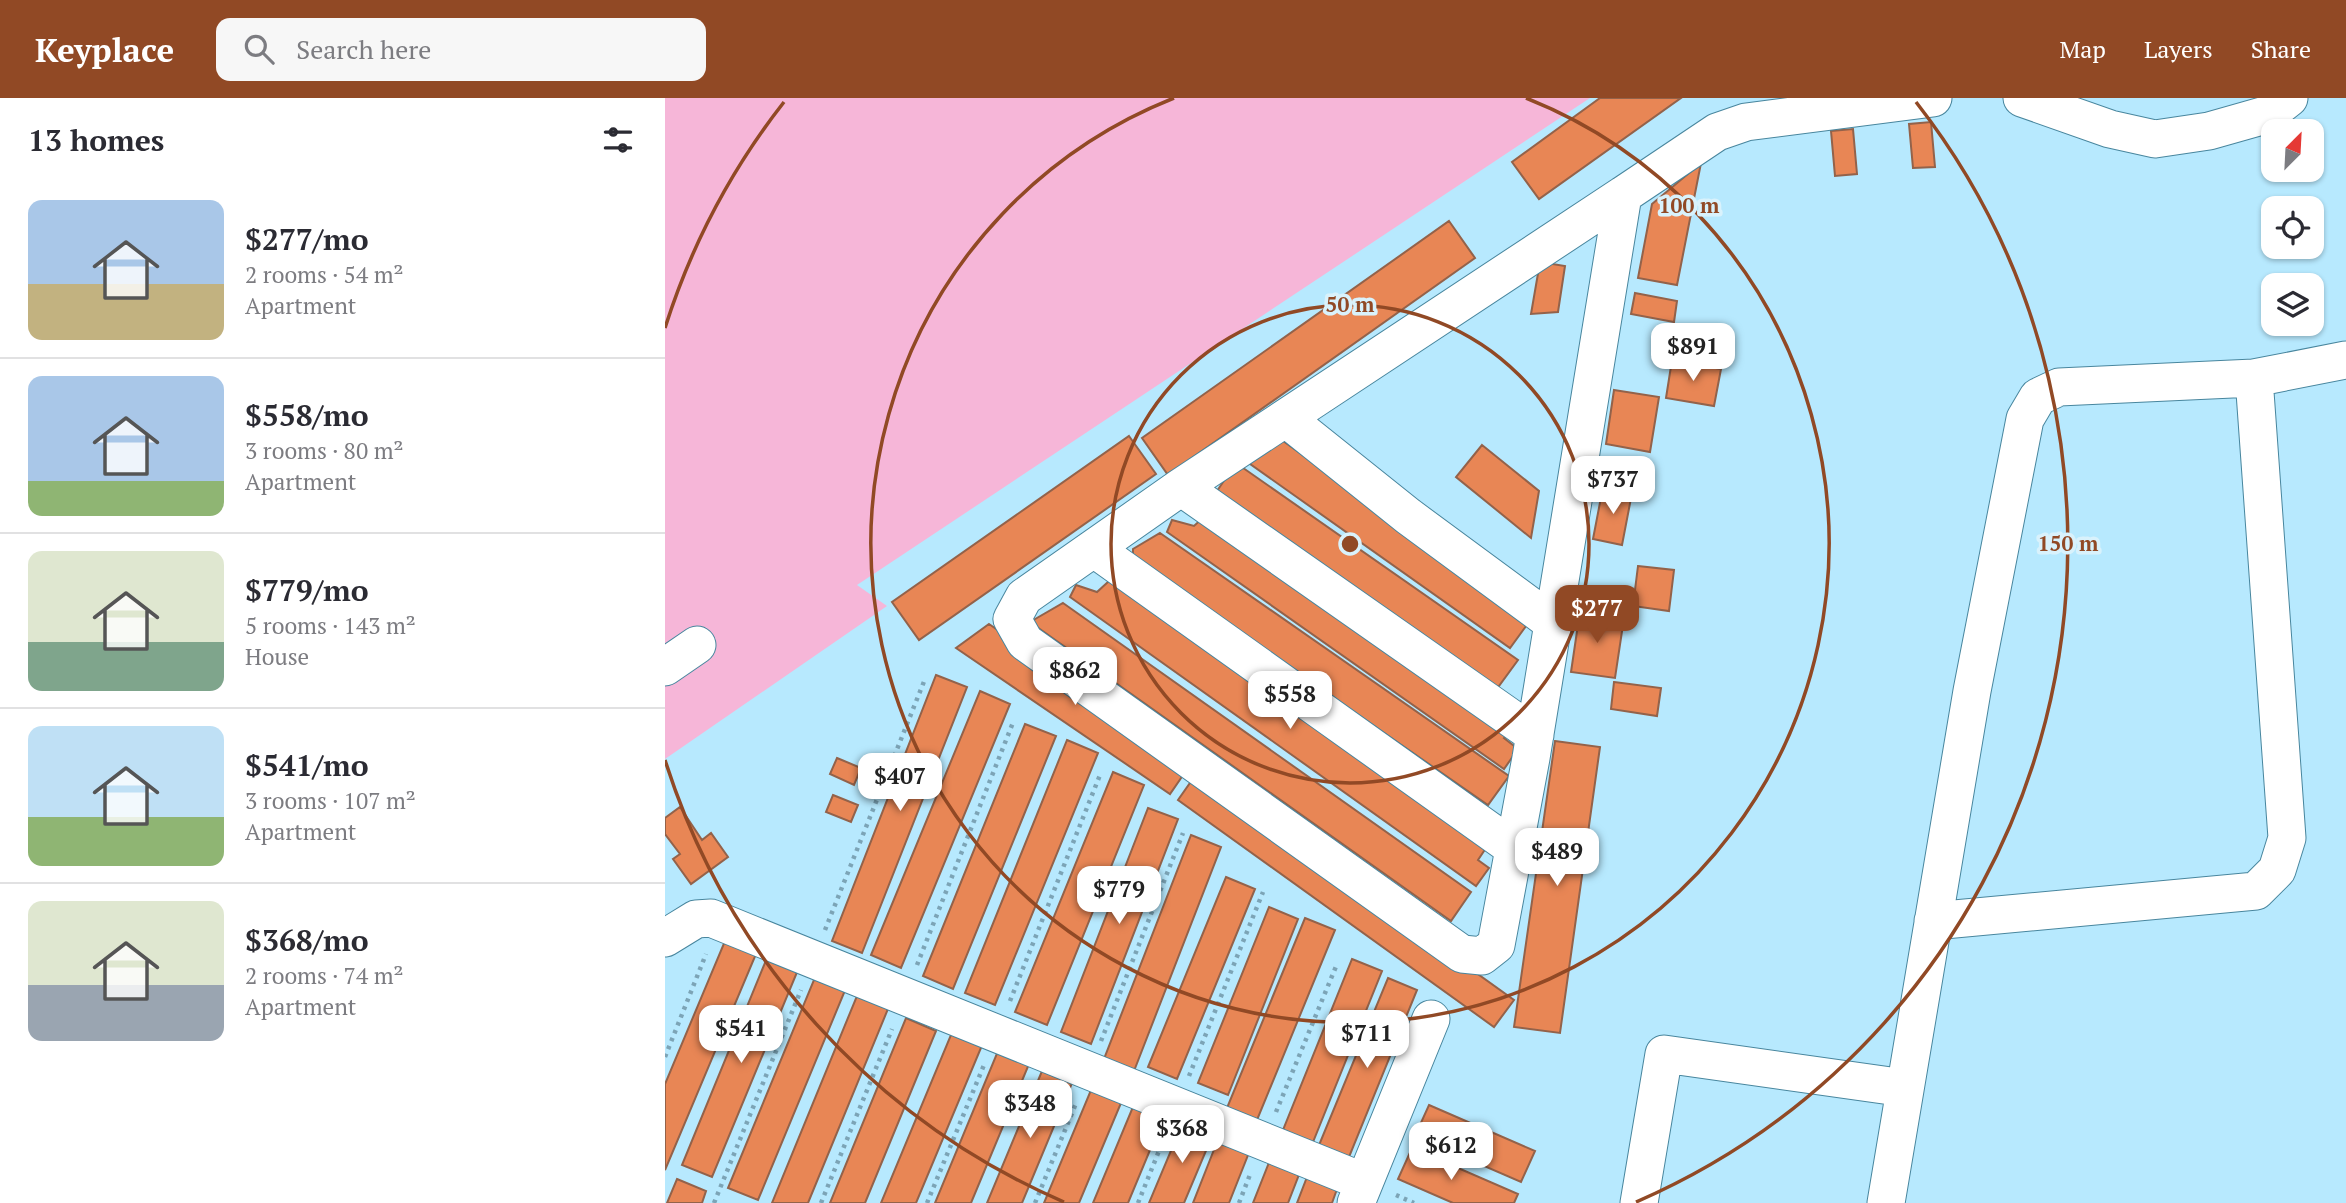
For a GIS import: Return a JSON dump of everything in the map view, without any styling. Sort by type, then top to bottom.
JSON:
[{"type":"street","points":[[1623,195],[1535,735],[1496,945],[1482,956],[1462,954],[1025,642],[1012,619],[1024,597],[1096,550],[1181,487],[1287,420],[1717,132],[1746,122],[1933,98]]},
{"type":"street","points":[[2022,98],[2110,130],[2155,139],[2209,131],[2269,114],[2289,98]]},
{"type":"street","points":[[1885,1203],[1972,691],[2025,419],[2038,397],[2059,387],[2254,378],[2346,360]]},
{"type":"street","points":[[1933,921],[2256,891],[2277,870],[2287,838],[2254,378]]},
{"type":"street","points":[[1287,420],[1408,516],[1553,623]]},
{"type":"street","points":[[1181,487],[1535,735]]},
{"type":"street","points":[[1096,550],[1515,849]]},
{"type":"street","points":[[665,667],[697,645]]},
{"type":"street","points":[[665,938],[696,919],[719,922],[1263,1142],[1360,1193],[1431,1019]]},
{"type":"street","points":[[1639,1203],[1664,1054],[1905,1088]]},
{"type":"path","points":[[927,1203],[1100,775]]},
{"type":"path","points":[[1035,1203],[1183,833]]},
{"type":"path","points":[[1138,1203],[1263,892]]},
{"type":"path","points":[[665,1058],[719,922]]},
{"type":"path","points":[[1239,1203],[1337,964]]},
{"type":"shaded area","points":[[665,98],[1590,98],[857,585],[887,606],[665,759]]},
{"type":"building","points":[[1600,98],[1681,98],[1539,199],[1512,162]]},
{"type":"building","points":[[1931,122],[1935,167],[1913,168],[1909,124]]},
{"type":"building","points":[[1853,129],[1857,174],[1835,176],[1831,131]]},
{"type":"building","points":[[1701,163],[1677,285],[1638,278],[1652,204]]},
{"type":"building","points":[[1449,221],[1475,258],[1168,475],[1142,438]]},
{"type":"building","points":[[1540,262],[1565,266],[1558,312],[1531,314]]},
{"type":"building","points":[[1635,293],[1677,301],[1674,322],[1631,314]]},
{"type":"building","points":[[1672,360],[1721,369],[1714,406],[1666,398]]},
{"type":"building","points":[[1614,390],[1659,397],[1650,452],[1606,444]]},
{"type":"building","points":[[1129,436],[1156,474],[919,640],[892,602]]},
{"type":"building","points":[[1276,436],[1532,618],[1510,648],[1243,459]]},
{"type":"building","points":[[1482,445],[1539,491],[1531,538],[1456,477]]},
{"type":"building","points":[[1236,463],[1518,660],[1496,690],[1215,494]]},
{"type":"building","points":[[1605,463],[1648,471],[1644,491],[1601,483]]},
{"type":"building","points":[[1603,487],[1632,493],[1622,545],[1593,539]]},
{"type":"building","points":[[1206,515],[1512,729],[1504,738],[1518,749],[1504,769],[1167,532],[1172,520],[1194,526]]},
{"type":"building","points":[[1160,533],[1509,776],[1488,805],[1133,559],[1133,549]]},
{"type":"building","points":[[1638,566],[1674,570],[1669,611],[1633,606]]},
{"type":"building","points":[[1109,581],[1488,845],[1478,860],[1489,868],[1476,886],[1070,597],[1076,585],[1097,592]]},
{"type":"building","points":[[1063,603],[1471,892],[1451,921],[1030,622]]},
{"type":"building","points":[[1580,611],[1624,618],[1615,678],[1571,672]]},
{"type":"building","points":[[989,624],[1190,765],[1170,794],[956,648]]},
{"type":"building","points":[[936,675],[967,687],[862,953],[832,941]]},
{"type":"building","points":[[1614,682],[1661,688],[1657,716],[1611,709]]},
{"type":"building","points":[[980,691],[1010,704],[901,968],[871,955]]},
{"type":"building","points":[[1025,724],[1056,736],[953,989],[923,976]]},
{"type":"building","points":[[1067,740],[1098,753],[995,1005],[965,993]]},
{"type":"building","points":[[1555,741],[1600,747],[1560,1033],[1514,1027]]},
{"type":"building","points":[[837,758],[861,768],[854,785],[830,774]]},
{"type":"building","points":[[1113,772],[1144,785],[1047,1025],[1015,1012]]},
{"type":"building","points":[[1197,773],[1514,1000],[1494,1027],[1178,800]]},
{"type":"building","points":[[833,795],[858,805],[851,822],[826,812]]},
{"type":"building","points":[[680,807],[702,840],[711,833],[728,857],[691,884],[673,859],[680,854],[665,834],[665,818]]},
{"type":"building","points":[[1148,808],[1178,819],[1091,1044],[1061,1032]]},
{"type":"building","points":[[1191,835],[1221,847],[1134,1071],[1104,1059]]},
{"type":"building","points":[[1226,877],[1255,889],[1177,1079],[1148,1067]]},
{"type":"building","points":[[1269,907],[1298,919],[1228,1095],[1198,1083]]},
{"type":"building","points":[[1305,918],[1335,930],[1257,1120],[1227,1108]]},
{"type":"building","points":[[725,941],[756,954],[665,1170],[665,1084]]},
{"type":"building","points":[[769,953],[800,965],[712,1177],[682,1165]]},
{"type":"building","points":[[1352,959],[1382,971],[1311,1147],[1281,1135]]},
{"type":"building","points":[[816,975],[846,988],[758,1200],[728,1188]]},
{"type":"building","points":[[1388,978],[1417,990],[1347,1162],[1317,1150]]},
{"type":"building","points":[[859,991],[890,1004],[808,1203],[772,1203]]},
{"type":"building","points":[[906,1018],[936,1031],[865,1203],[830,1203]]},
{"type":"building","points":[[953,1030],[983,1043],[916,1203],[881,1203]]},
{"type":"building","points":[[998,1051],[1029,1064],[971,1203],[935,1203]]},
{"type":"building","points":[[1042,1071],[1072,1083],[1022,1203],[987,1203]]},
{"type":"building","points":[[1091,1090],[1121,1103],[1079,1203],[1044,1203]]},
{"type":"building","points":[[1135,1102],[1165,1114],[1128,1203],[1093,1203]]},
{"type":"building","points":[[1429,1105],[1535,1151],[1521,1182],[1415,1136]]},
{"type":"building","points":[[1183,1122],[1213,1134],[1184,1203],[1149,1203]]},
{"type":"building","points":[[1219,1137],[1250,1150],[1229,1203],[1193,1203]]},
{"type":"building","points":[[1412,1148],[1518,1194],[1514,1203],[1453,1203],[1398,1179]]},
{"type":"building","points":[[1270,1160],[1300,1172],[1288,1203],[1253,1203]]},
{"type":"building","points":[[1307,1177],[1337,1189],[1332,1203],[1297,1203]]},
{"type":"building","points":[[677,1179],[706,1191],[702,1203],[667,1203]]}]
